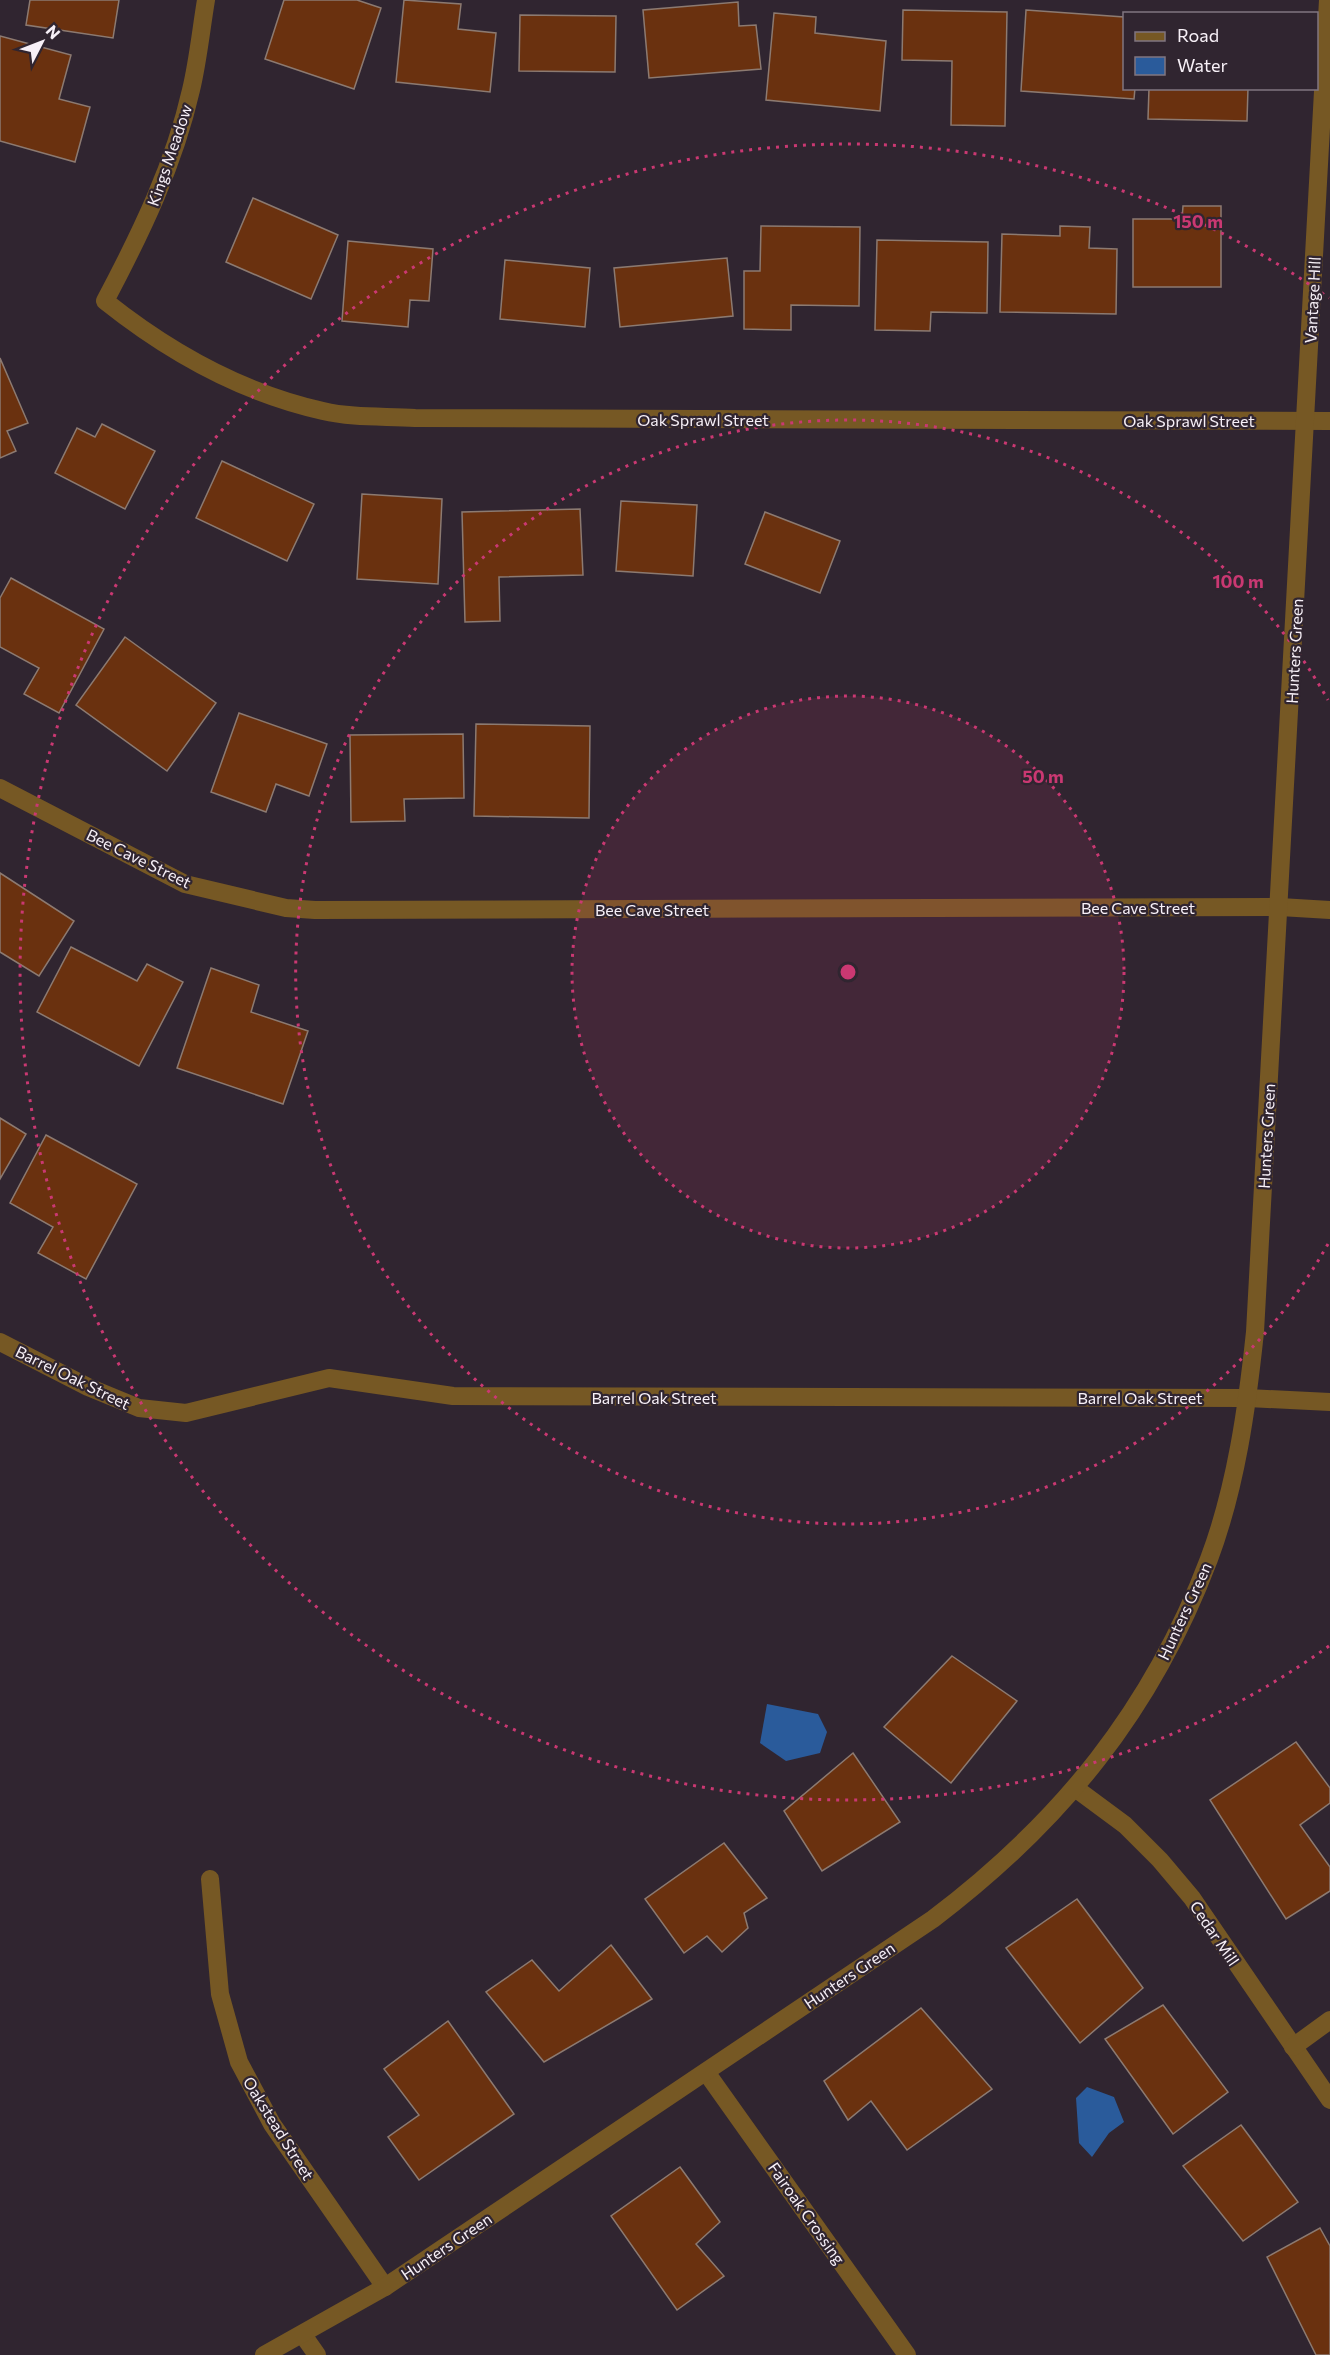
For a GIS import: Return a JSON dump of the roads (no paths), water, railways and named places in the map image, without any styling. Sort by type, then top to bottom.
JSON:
[{"type":"street","name":"Kings Meadow","points":[[105,300],[140,235],[169,164],[191,90],[206,0]]},
{"type":"street","name":"Vantage Hill","points":[[1306,421],[1328,0]]},
{"type":"street","name":"Oak Sprawl Street","points":[[105,300],[142,331],[182,356],[277,398],[326,412],[415,418],[1330,421]]},
{"type":"street","name":"Hunters Green","points":[[264,2355],[385,2287],[923,1925],[974,1887],[1033,1834],[1075,1788],[1138,1705],[1182,1621],[1209,1558],[1231,1484],[1248,1398],[1255,1332],[1306,421]]},
{"type":"street","name":"Bee Cave Street","points":[[0,788],[185,884],[296,909],[1280,907],[1330,910]]},
{"type":"street","name":"Barrel Oak Street","points":[[0,1342],[88,1387],[139,1408],[186,1413],[329,1378],[453,1396],[1248,1398],[1330,1402]]},
{"type":"street","name":"Cedar Mill","points":[[1075,1788],[1125,1826],[1160,1860],[1192,1898],[1330,2100]]},
{"type":"street","name":"Oakstead Street","points":[[210,1879],[220,1994],[239,2062],[272,2124],[385,2287]]},
{"type":"street","points":[[1293,2047],[1330,2020]]},
{"type":"street","name":"Fairoak Crossing","points":[[706,2072],[908,2355]]},
{"type":"street","points":[[303,2334],[317,2355]]},
{"type":"water","points":[[767,1704],[818,1714],[827,1732],[820,1753],[786,1761],[760,1743]]},
{"type":"water","points":[[1087,2087],[1114,2097],[1124,2122],[1109,2133],[1092,2157],[1079,2143],[1076,2098]]}]
